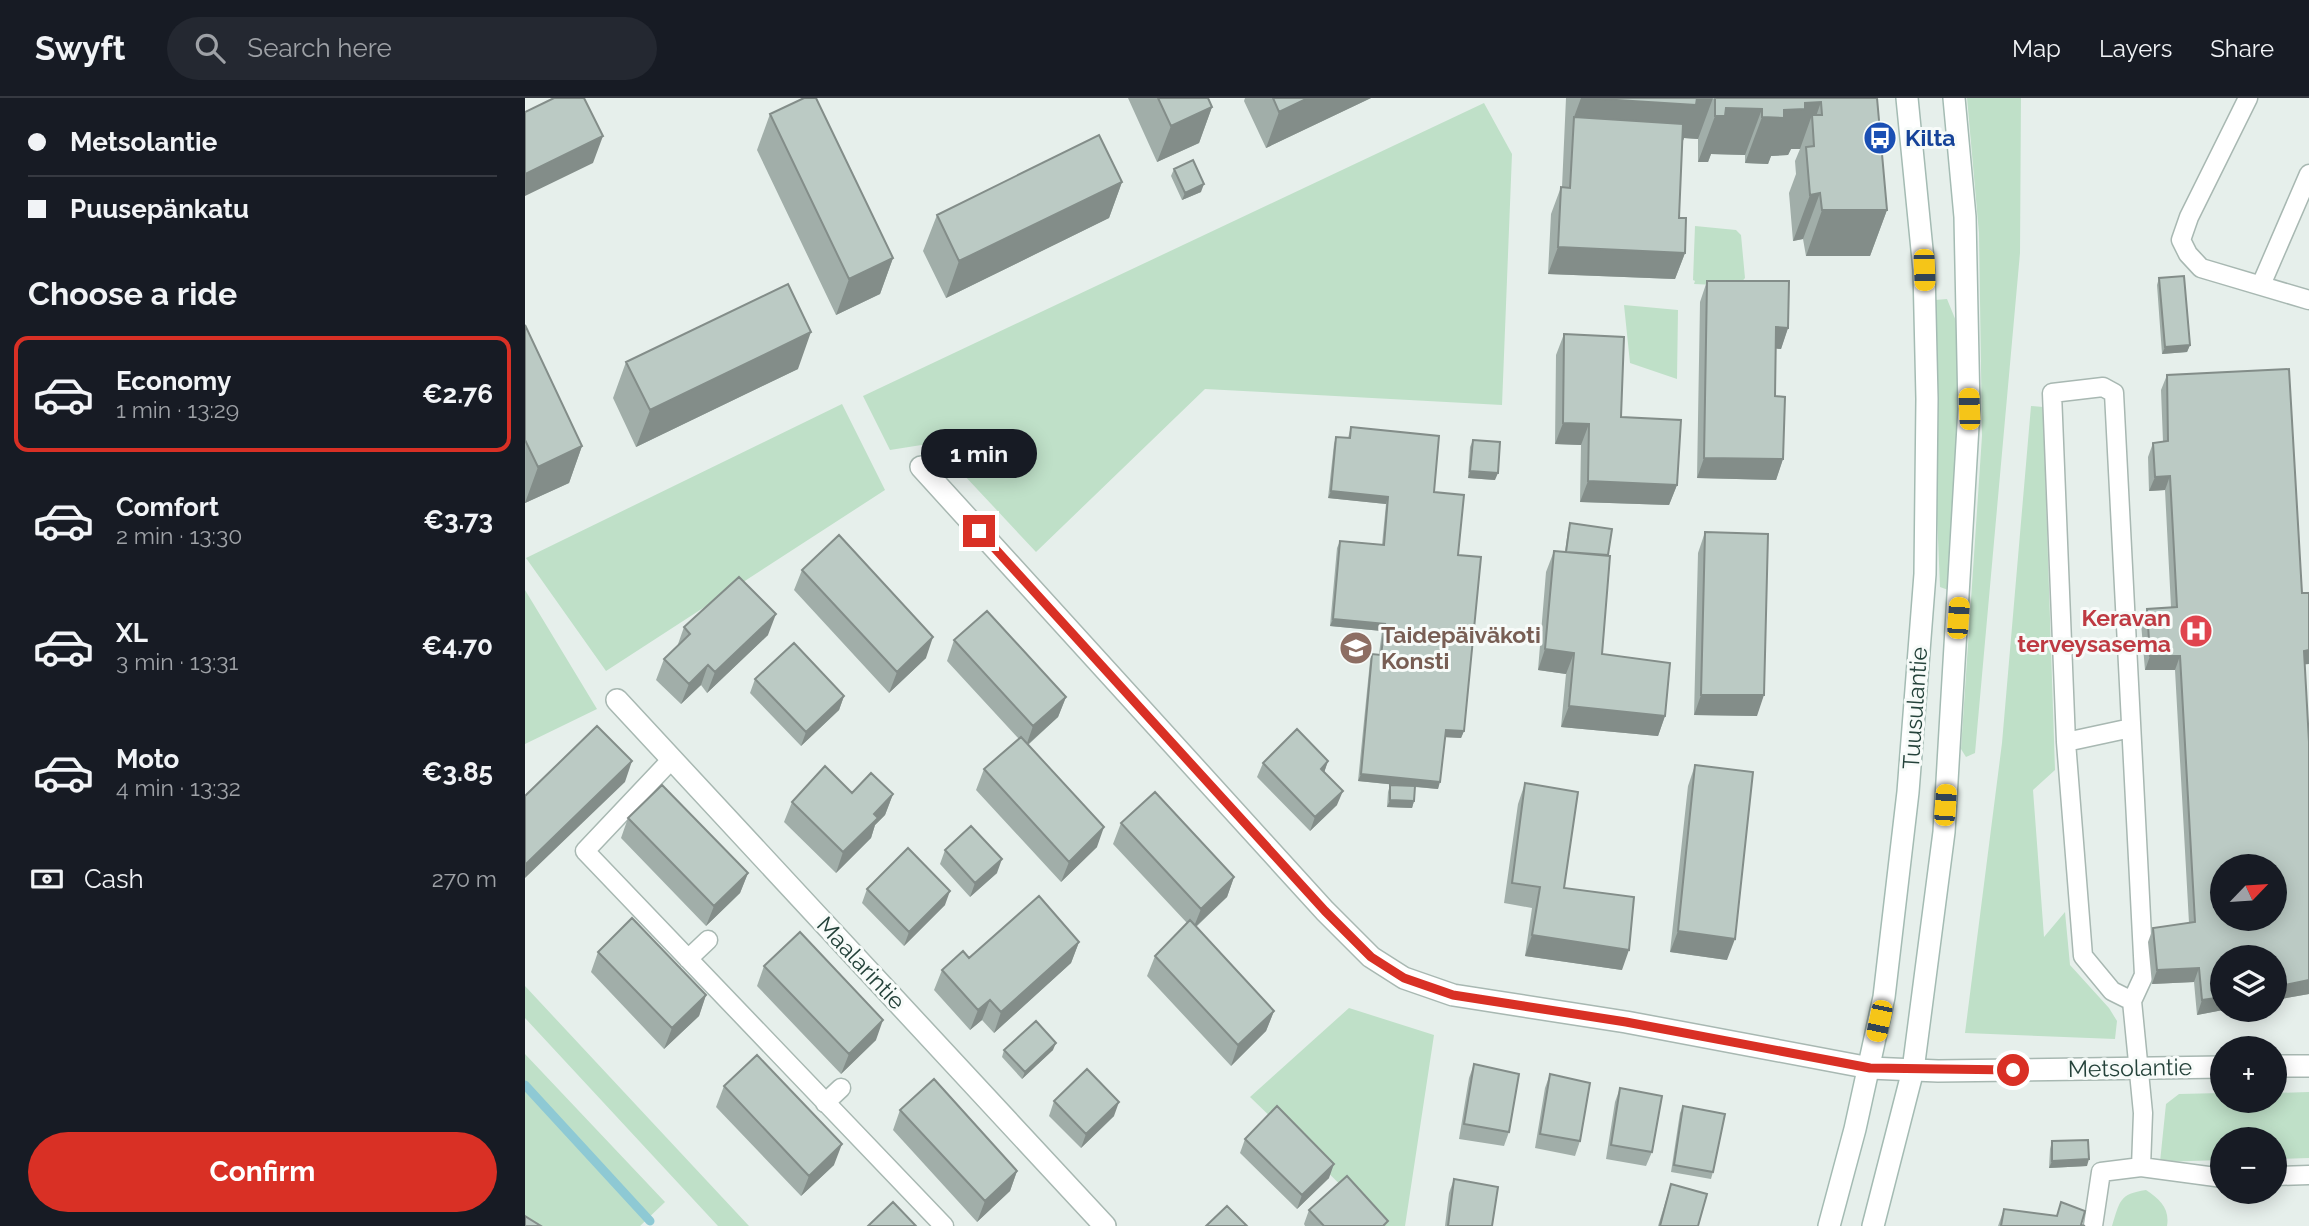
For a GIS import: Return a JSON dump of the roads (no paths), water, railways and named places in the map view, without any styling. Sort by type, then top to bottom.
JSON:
[{"type":"street","name":"Tuusulantie","points":[[1829,1226],[1870,1068],[1884,997],[1909,792],[1925,573],[1927,399],[1924,270],[1907,98]]},
{"type":"street","name":"Tuusulantie","points":[[1873,1226],[1913,1070],[1944,832],[1969,409],[1965,217],[1954,98]]},
{"type":"street","name":"Metsolantie","points":[[922,467],[1325,911],[1371,957],[1404,978],[1453,995],[1626,1022],[1870,1068],[1913,1070],[2210,1067]]},
{"type":"street","name":"Maalarintie","points":[[617,700],[1105,1226]]},
{"type":"street","points":[[2287,1066],[2309,1066]]},
{"type":"lane","points":[[2248,98],[2189,217],[2181,240],[2188,254],[2201,268],[2309,300]]},
{"type":"lane","points":[[2261,285],[2309,174]]},
{"type":"lane","points":[[2132,1001],[2112,991],[2083,956],[2066,742],[2052,393],[2103,387],[2114,393],[2144,975],[2132,1001],[2143,1113],[2141,1167]]},
{"type":"lane","points":[[2066,742],[2131,727]]},
{"type":"lane","points":[[671,760],[585,851],[944,1226]]},
{"type":"lane","points":[[688,959],[708,940]]},
{"type":"lane","points":[[825,1103],[841,1088]]},
{"type":"lane","points":[[2093,1226],[2101,1172],[2141,1167],[2210,1176]]},
{"type":"lane","points":[[2287,1176],[2309,1175]]},
{"type":"waterway","points":[[525,1085],[650,1221]]},
{"type":"place","name":"Kilta","points":[[1880,138]]},
{"type":"place","name":"Keravan terveysasema","points":[[2196,631]]},
{"type":"place","name":"Taidepäiväkoti Konsti","points":[[1356,648]]}]
